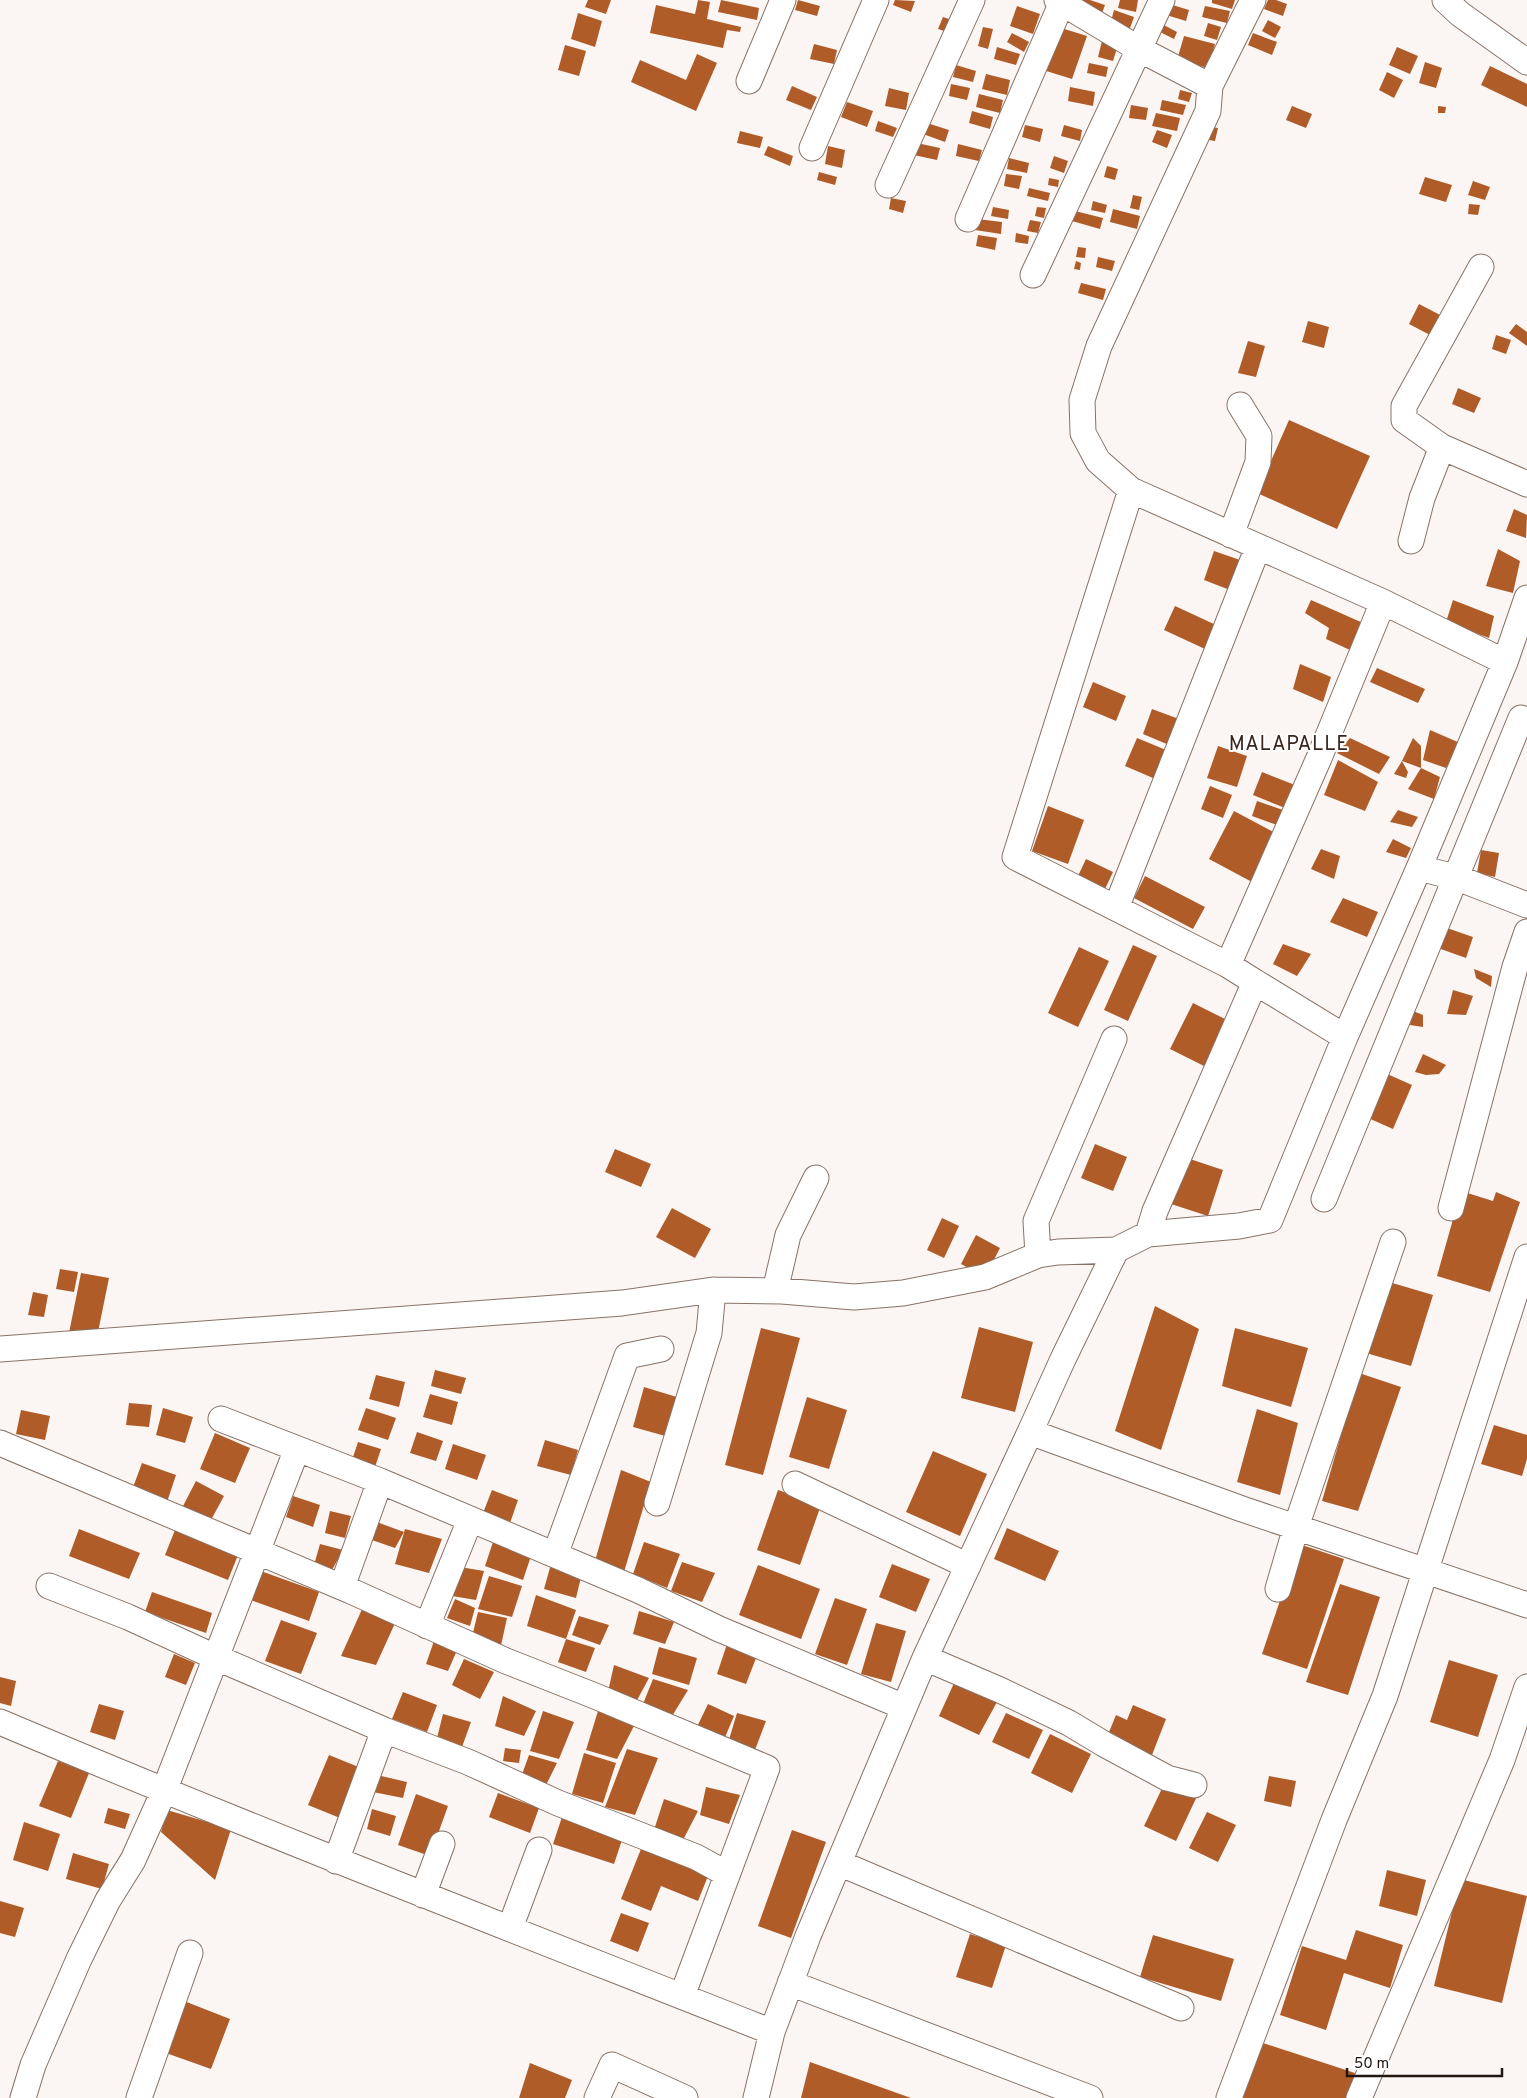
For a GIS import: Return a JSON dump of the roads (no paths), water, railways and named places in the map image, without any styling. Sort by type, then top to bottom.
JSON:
[{"type":"street","points":[[748,81],[782,0]]},
{"type":"street","points":[[812,148],[876,0]]},
{"type":"street","points":[[888,186],[972,0]]},
{"type":"street","points":[[1033,275],[1162,0]]},
{"type":"street","points":[[1253,0],[1210,86],[1208,111],[1099,346],[1082,400],[1083,434],[1098,461],[1131,490],[1383,602],[1505,662]]},
{"type":"street","points":[[1445,0],[1460,14],[1527,62]]},
{"type":"street","points":[[968,219],[1061,1],[1139,49],[1210,86]]},
{"type":"street","points":[[1481,267],[1404,406],[1404,420],[1442,447],[1527,484]]},
{"type":"street","points":[[1231,535],[1258,462],[1259,436],[1240,404]]},
{"type":"street","points":[[1411,541],[1422,498],[1442,447]]},
{"type":"street","points":[[1131,490],[1015,857],[1228,965],[1345,1036]]},
{"type":"street","points":[[1116,908],[1258,547]]},
{"type":"street","points":[[0,1349],[622,1303],[713,1290],[775,1291],[854,1297],[903,1293],[985,1276],[1038,1255],[1058,1252],[1116,1250],[1148,1234],[1238,1226],[1270,1220],[1345,1036],[1419,868],[1505,662],[1527,598]]},
{"type":"street","points":[[1228,965],[1319,758],[1383,602]]},
{"type":"street","points":[[1324,1199],[1455,877],[1524,719],[1486,706]]},
{"type":"street","points":[[1419,868],[1455,877],[1527,905]]},
{"type":"street","points":[[1451,1208],[1515,967],[1527,932]]},
{"type":"street","points":[[1148,1234],[1155,1211],[1255,982]]},
{"type":"street","points":[[1038,1255],[1036,1221],[1114,1040]]},
{"type":"street","points":[[775,1291],[788,1235],[816,1178]]},
{"type":"street","points":[[1278,1589],[1296,1527],[1393,1242]]},
{"type":"street","points":[[756,2098],[772,2032],[790,1983],[924,1658],[1063,1359],[1116,1250]]},
{"type":"street","points":[[1229,2098],[1334,1820],[1385,1696],[1527,1257]]},
{"type":"street","points":[[656,1503],[709,1333],[713,1290]]},
{"type":"street","points":[[555,1555],[627,1356],[661,1349]]},
{"type":"street","points":[[221,1419],[380,1481],[638,1590],[719,1629],[904,1707]]},
{"type":"street","points":[[1030,1432],[1296,1527],[1527,1605]]},
{"type":"street","points":[[0,1443],[342,1587],[506,1661],[767,1768],[682,1996]]},
{"type":"street","points":[[22,2098],[33,2065],[79,1959],[108,1900],[133,1860],[164,1791],[297,1449]]},
{"type":"street","points":[[342,1587],[380,1481]]},
{"type":"street","points":[[795,1484],[968,1566]]},
{"type":"street","points":[[427,1626],[470,1520]]},
{"type":"street","points":[[49,1586],[128,1617],[215,1657],[384,1730],[468,1762],[558,1803],[696,1857],[727,1874]]},
{"type":"street","points":[[924,1658],[1000,1690],[1069,1723],[1167,1778],[1194,1785]]},
{"type":"street","points":[[1359,2098],[1498,1768],[1527,1687]]},
{"type":"street","points":[[0,1722],[336,1861],[772,2032]]},
{"type":"street","points":[[336,1861],[384,1730]]},
{"type":"street","points":[[423,1895],[442,1844]]},
{"type":"street","points":[[510,1928],[539,1850]]},
{"type":"street","points":[[839,1863],[1181,2008]]},
{"type":"street","points":[[139,2098],[190,1953]]},
{"type":"street","points":[[790,1983],[1090,2098]]},
{"type":"street","points":[[597,2098],[612,2065],[685,2098]]},
{"type":"district","name":"MALAPALLE","points":[[1289,743]]}]
